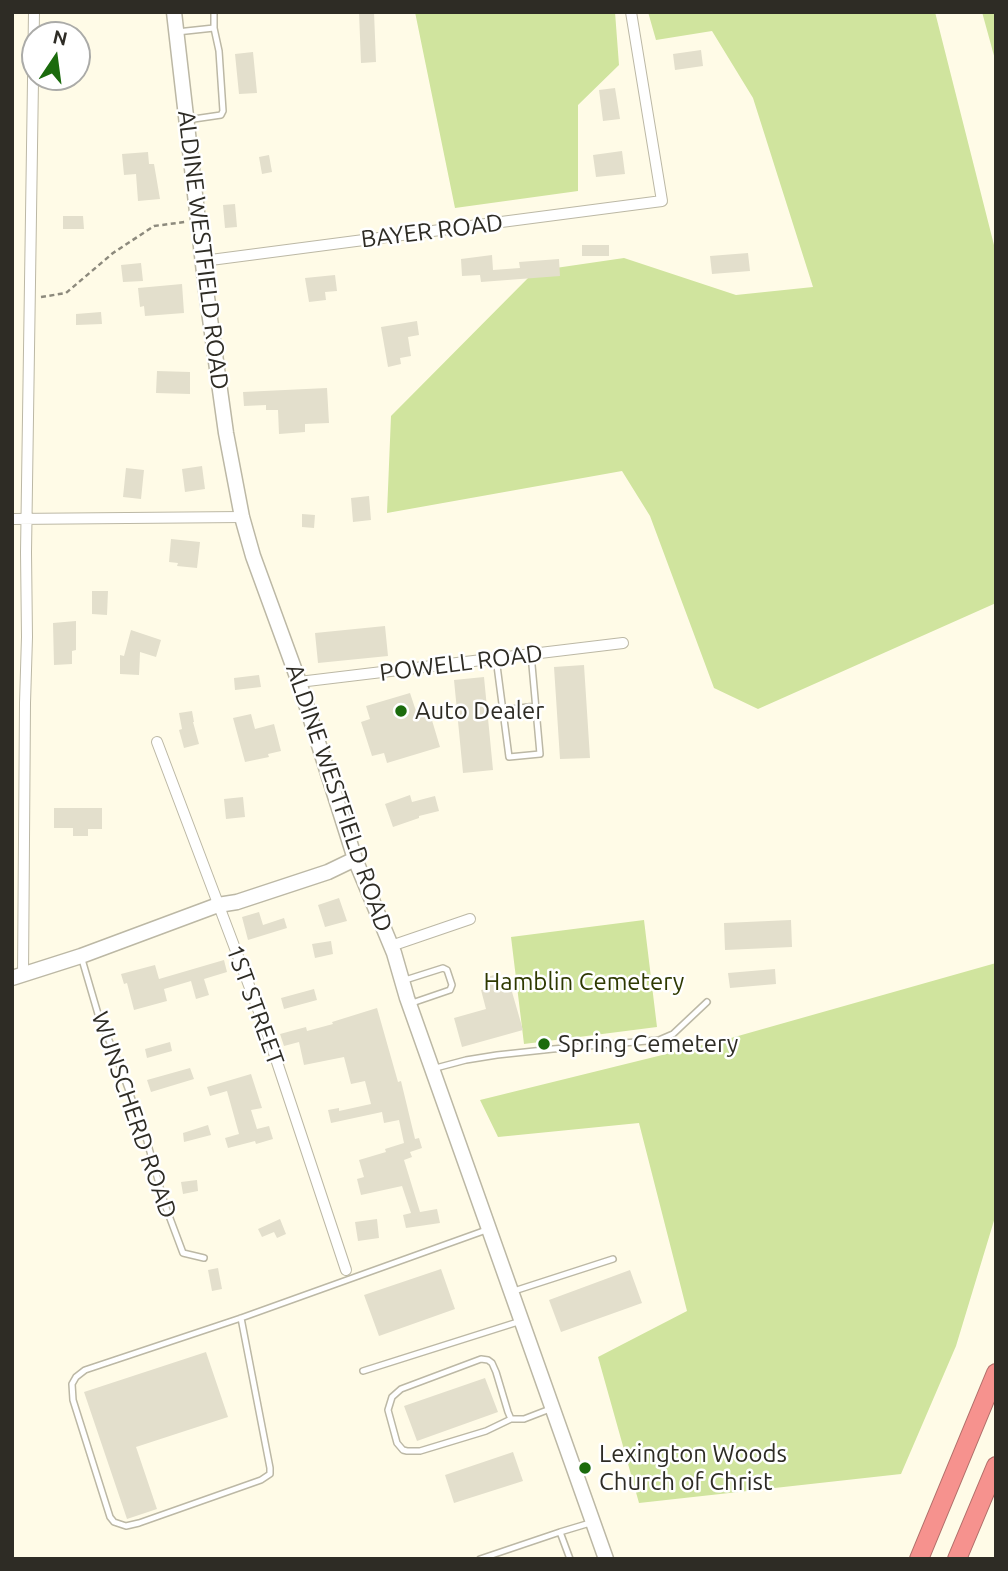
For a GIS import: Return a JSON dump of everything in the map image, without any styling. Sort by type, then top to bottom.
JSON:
[{"type":"highway","points":[[919,1559],[994,1378]]},
{"type":"highway","points":[[957,1559],[996,1466]]},
{"type":"main road","name":"ALDINE WESTFIELD ROAD","points":[[174,12],[226,433],[242,517],[253,556],[299,682],[355,859],[391,946],[606,1559]]},
{"type":"main road","points":[[18,976],[81,956],[218,905],[234,894],[326,864],[355,859]]},
{"type":"street","points":[[18,976],[34,12]]},
{"type":"street","name":"BAYER ROAD","points":[[203,261],[662,201],[631,12]]},
{"type":"street","points":[[12,519],[242,517]]},
{"type":"street","name":"POWELL ROAD","points":[[299,682],[623,643]]},
{"type":"street","name":"1ST STREET","points":[[158,743],[270,1041],[346,1270]]},
{"type":"street","points":[[391,946],[470,919]]},
{"type":"lane","points":[[187,120],[221,115],[223,111],[214,12]]},
{"type":"lane","points":[[176,32],[214,28]]},
{"type":"lane","points":[[496,659],[509,757],[540,754],[531,654]]},
{"type":"lane","points":[[503,710],[536,706]]},
{"type":"lane","name":"WUNSCHERD ROAD","points":[[81,956],[98,1014],[148,1141],[165,1205],[183,1253],[204,1258]]},
{"type":"lane","points":[[402,981],[443,968],[447,970],[452,985],[450,990],[409,1003]]},
{"type":"lane","points":[[432,1069],[496,1055],[659,1040],[673,1034],[707,1002]]},
{"type":"lane","points":[[241,1318],[270,1474],[261,1480],[139,1523],[126,1526],[114,1522],[110,1517],[73,1400],[72,1384],[76,1377],[85,1370],[241,1318],[489,1229]]},
{"type":"lane","points":[[511,1293],[613,1259]]},
{"type":"lane","points":[[363,1371],[522,1321]]},
{"type":"lane","points":[[511,1419],[492,1363],[481,1359],[401,1389],[392,1397],[388,1410],[397,1443],[403,1450],[413,1452],[553,1408]]},
{"type":"lane","points":[[480,1559],[593,1522]]},
{"type":"lane","points":[[560,1532],[570,1559]]},
{"type":"path","points":[[30,299],[66,293],[113,253],[154,226],[198,221]]},
{"type":"green space","points":[[415,12],[615,12],[619,65],[578,105],[578,191],[455,208]]},
{"type":"green space","points":[[648,12],[935,12],[996,253],[996,603],[758,709],[714,688],[650,516],[622,471],[387,513],[391,416],[535,271],[624,258],[736,295],[813,287],[753,98],[712,31],[656,40]]},
{"type":"green space","points":[[982,12],[996,12],[996,63]]},
{"type":"green space","name":"Hamblin Cemetery","points":[[644,920],[657,1027],[524,1044],[511,937]]},
{"type":"green space","points":[[996,963],[996,1214],[956,1346],[901,1474],[639,1503],[598,1357],[687,1311],[639,1123],[498,1137],[480,1100],[731,1038]]},
{"type":"building","points":[[359,12],[374,12],[376,62],[361,63]]},
{"type":"building","points":[[701,50],[703,66],[675,70],[673,54]]},
{"type":"building","points":[[253,52],[257,93],[239,94],[235,54]]},
{"type":"building","points":[[615,88],[620,119],[603,121],[599,90]]},
{"type":"building","points":[[622,151],[625,174],[596,177],[593,155]]},
{"type":"building","points":[[148,152],[149,164],[154,164],[160,199],[138,201],[136,174],[124,175],[122,154]]},
{"type":"building","points":[[269,155],[272,172],[262,174],[259,157]]},
{"type":"building","points":[[235,204],[237,227],[225,228],[223,205]]},
{"type":"building","points":[[63,216],[83,216],[84,229],[63,229]]},
{"type":"building","points":[[582,245],[609,245],[609,256],[582,256]]},
{"type":"building","points":[[748,253],[750,271],[712,274],[710,256]]},
{"type":"building","points":[[492,255],[493,270],[520,268],[519,262],[559,259],[560,276],[481,282],[480,275],[462,276],[461,259]]},
{"type":"building","points":[[141,263],[143,281],[123,282],[121,265]]},
{"type":"building","points":[[335,275],[337,291],[325,292],[326,300],[309,302],[305,278]]},
{"type":"building","points":[[182,284],[184,313],[145,316],[144,306],[140,307],[138,288]]},
{"type":"building","points":[[101,312],[102,324],[76,325],[76,314]]},
{"type":"building","points":[[417,321],[419,335],[408,337],[411,356],[400,358],[401,364],[388,367],[381,327]]},
{"type":"building","points":[[157,371],[190,372],[190,394],[156,393]]},
{"type":"building","points":[[327,388],[329,423],[305,424],[305,432],[279,434],[278,410],[266,410],[266,405],[244,406],[243,392]]},
{"type":"building","points":[[202,466],[205,489],[185,492],[182,469]]},
{"type":"building","points":[[126,468],[144,470],[141,499],[123,497]]},
{"type":"building","points":[[369,496],[371,520],[353,522],[351,498]]},
{"type":"building","points":[[302,514],[315,515],[314,528],[302,527]]},
{"type":"building","points":[[171,539],[200,542],[197,568],[177,566],[178,563],[169,562]]},
{"type":"building","points":[[92,591],[108,591],[107,615],[92,614]]},
{"type":"building","points":[[76,621],[76,650],[72,651],[72,664],[54,665],[53,623]]},
{"type":"building","points":[[385,626],[388,656],[318,663],[315,633]]},
{"type":"building","points":[[131,630],[161,640],[156,657],[140,652],[139,675],[120,674],[120,655],[124,656]]},
{"type":"building","points":[[584,665],[590,758],[560,759],[554,667]]},
{"type":"building","points":[[259,675],[261,687],[235,690],[234,678]]},
{"type":"building","points":[[484,677],[493,770],[463,773],[454,680]]},
{"type":"building","points":[[410,693],[416,711],[428,707],[440,747],[387,763],[384,753],[372,756],[361,722],[370,719],[366,706]]},
{"type":"building","points":[[192,711],[199,744],[184,748],[179,730],[182,729],[179,713]]},
{"type":"building","points":[[251,714],[255,729],[274,724],[281,751],[268,754],[269,757],[245,762],[233,718]]},
{"type":"building","points":[[410,795],[412,802],[435,796],[439,811],[393,827],[385,804]]},
{"type":"building","points":[[243,797],[245,817],[226,819],[224,799]]},
{"type":"building","points":[[54,808],[102,808],[102,829],[88,829],[88,836],[73,836],[73,828],[54,828]]},
{"type":"building","points":[[339,898],[347,921],[325,927],[318,905]]},
{"type":"building","points":[[259,912],[263,925],[284,918],[287,928],[248,940],[242,917]]},
{"type":"building","points":[[791,920],[792,947],[725,950],[724,923]]},
{"type":"building","points":[[331,941],[333,954],[315,958],[312,944]]},
{"type":"building","points":[[224,960],[227,972],[204,979],[209,995],[196,999],[191,981],[164,989],[167,1001],[134,1010],[127,983],[124,984],[121,974],[155,965],[159,979]]},
{"type":"building","points":[[775,969],[776,984],[730,988],[728,973]]},
{"type":"building","points":[[494,975],[498,988],[510,985],[523,1030],[462,1047],[454,1018],[486,1009],[481,990],[487,989],[484,978]]},
{"type":"building","points":[[314,989],[317,1000],[284,1009],[281,998]]},
{"type":"building","points":[[377,1008],[398,1082],[401,1081],[415,1139],[419,1138],[422,1148],[410,1152],[412,1157],[404,1160],[420,1212],[437,1209],[440,1223],[406,1228],[403,1215],[411,1213],[402,1186],[361,1195],[357,1179],[364,1177],[359,1160],[404,1143],[399,1120],[384,1123],[382,1112],[331,1123],[328,1110],[339,1108],[339,1111],[371,1104],[365,1081],[351,1084],[344,1057],[304,1065],[299,1042],[284,1046],[280,1034],[306,1027],[307,1031]]},
{"type":"building","points":[[170,1042],[172,1051],[147,1058],[145,1049]]},
{"type":"building","points":[[190,1068],[194,1079],[151,1092],[147,1080]]},
{"type":"building","points":[[251,1074],[262,1108],[251,1110],[257,1129],[269,1126],[273,1139],[228,1148],[225,1138],[239,1134],[227,1091],[210,1096],[207,1087]]},
{"type":"building","points":[[208,1125],[211,1135],[184,1142],[183,1133]]},
{"type":"building","points":[[197,1180],[198,1191],[183,1194],[181,1182]]},
{"type":"building","points":[[280,1219],[286,1234],[277,1238],[274,1232],[262,1237],[258,1229]]},
{"type":"building","points":[[377,1219],[379,1238],[358,1241],[355,1222]]},
{"type":"building","points":[[218,1268],[222,1289],[212,1291],[208,1270]]},
{"type":"building","points":[[441,1269],[455,1309],[379,1336],[364,1295]]},
{"type":"building","points":[[630,1270],[642,1303],[561,1332],[549,1300]]},
{"type":"building","points":[[206,1352],[228,1417],[136,1447],[157,1509],[127,1519],[84,1392]]},
{"type":"building","points":[[485,1378],[498,1412],[417,1441],[404,1406]]},
{"type":"building","points":[[513,1452],[523,1481],[454,1503],[445,1475]]},
{"type":"place","name":"Auto Dealer","points":[[401,711]]},
{"type":"place","name":"Spring Cemetery","points":[[544,1044]]},
{"type":"place","name":"Lexington Woods Church of Christ","points":[[585,1468]]}]
